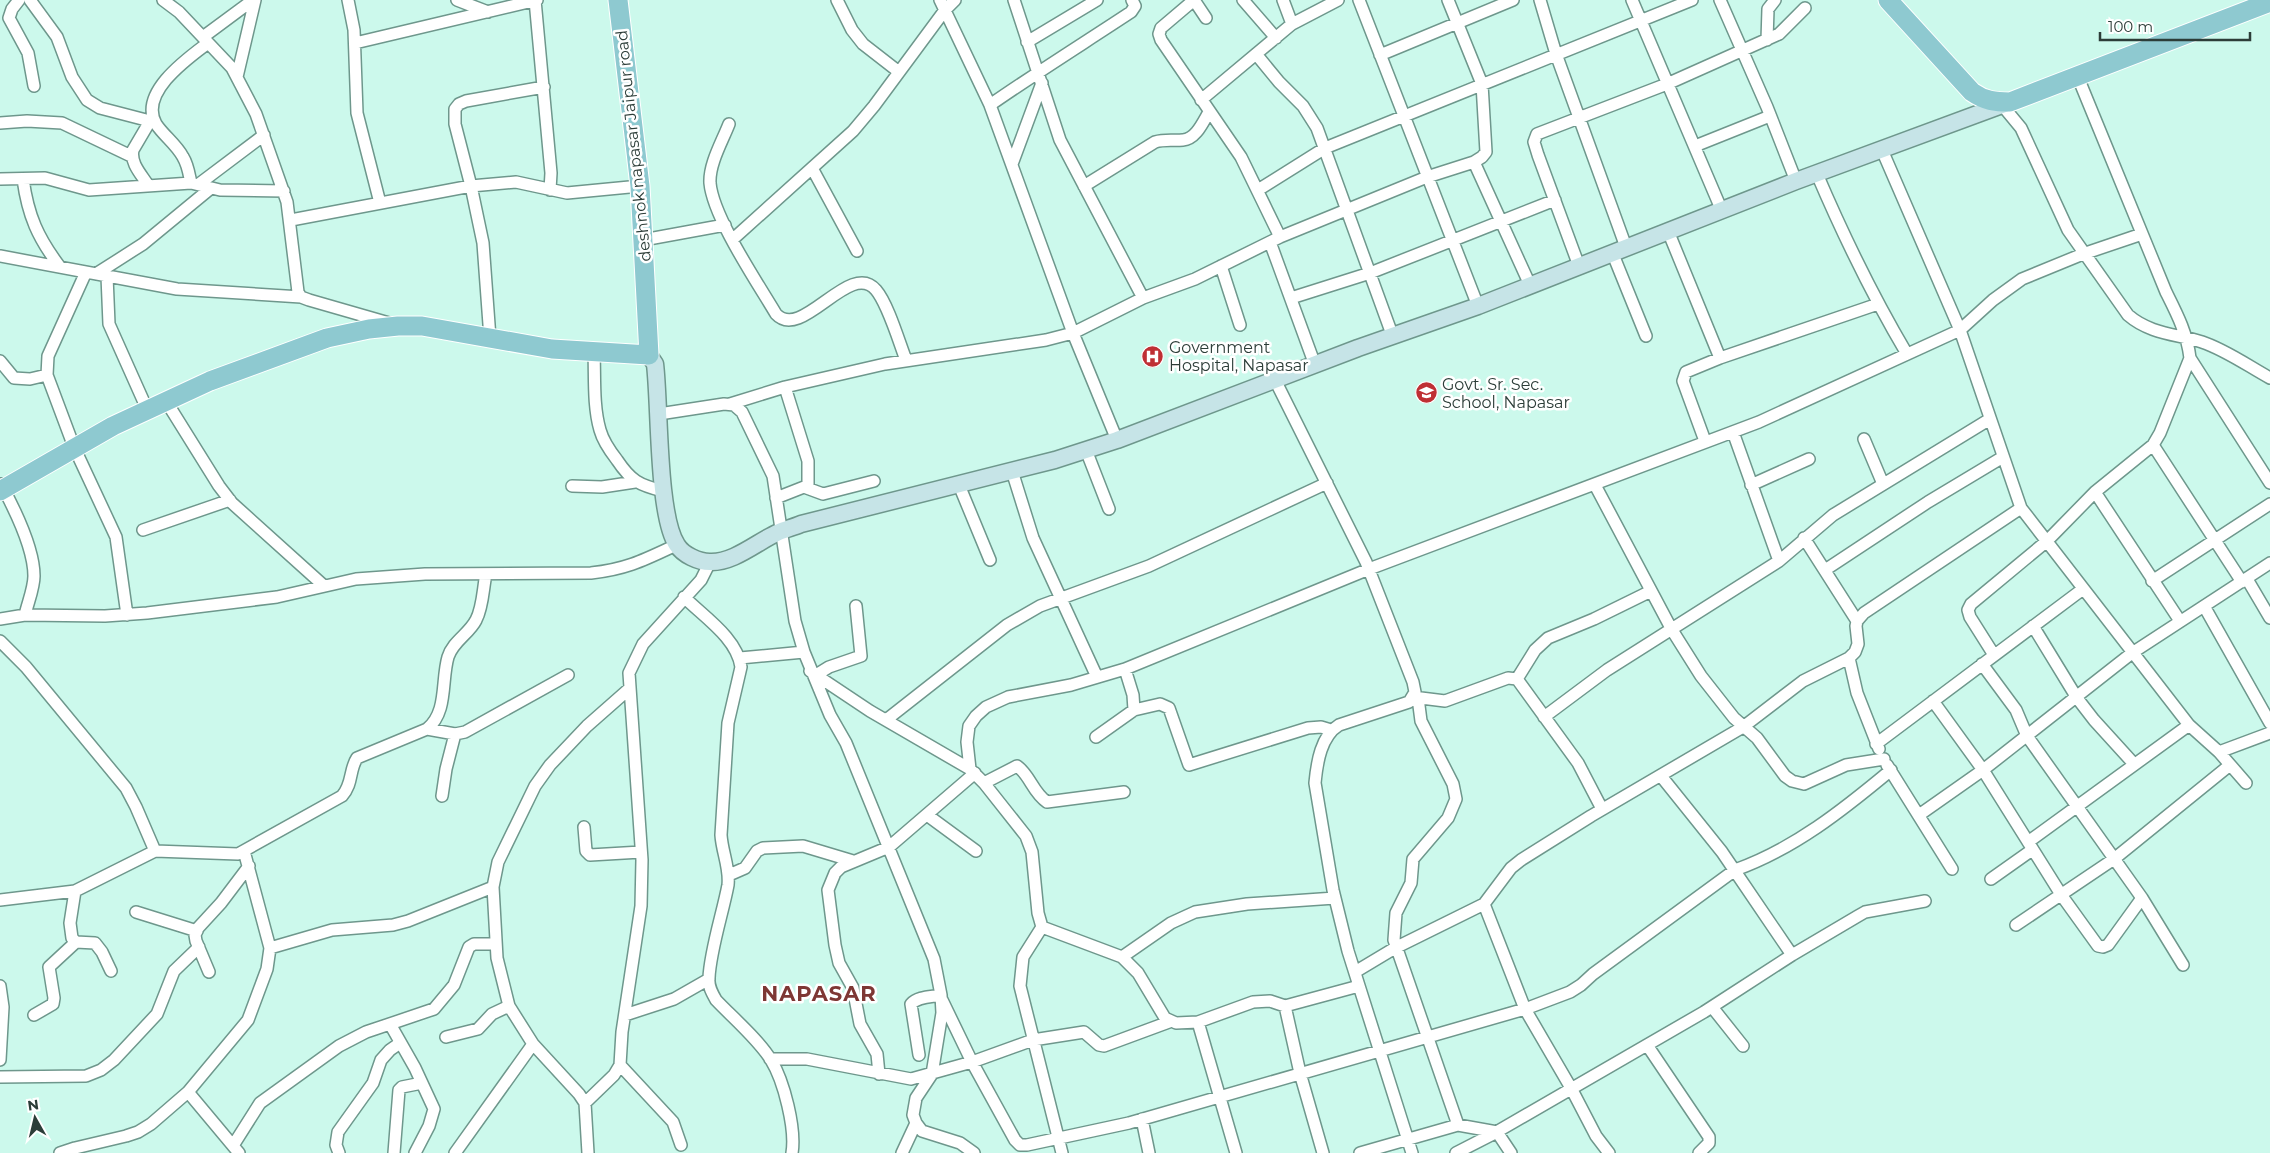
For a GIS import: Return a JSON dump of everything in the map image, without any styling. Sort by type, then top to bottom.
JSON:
[{"type":"main road","name":"deshnok napasar Jaipur road","points":[[618,0],[640,186],[649,355]]},
{"type":"main road","points":[[1888,0],[1972,92],[1988,101],[2006,104]]},
{"type":"main road","points":[[1,487],[147,409],[210,381],[327,338],[369,329],[422,326],[552,349],[594,353],[641,353],[649,355],[655,364],[664,491],[671,531],[676,545],[692,557],[710,562],[730,557],[780,532],[829,516],[959,485],[1117,440],[1358,348],[1478,306],[1796,181],[2006,104],[2270,2]]},
{"type":"street","points":[[19,0],[4,21],[28,54],[34,86]]},
{"type":"street","points":[[30,0],[57,36],[72,78],[87,100],[100,108],[151,118],[184,157],[195,184]]},
{"type":"street","points":[[163,0],[179,12],[206,40],[237,77],[264,134],[284,191],[291,220],[296,287],[301,297]]},
{"type":"street","points":[[148,185],[133,162],[132,156],[133,150],[151,118],[157,94],[180,64],[254,0]]},
{"type":"street","points":[[237,77],[254,0]]},
{"type":"street","points":[[348,0],[353,18],[358,113],[380,203]]},
{"type":"street","points":[[456,0],[488,12]]},
{"type":"street","points":[[355,43],[536,0],[551,173],[550,190]]},
{"type":"street","points":[[837,0],[852,30],[863,44],[899,72]]},
{"type":"street","points":[[732,240],[853,131],[899,72],[943,5],[955,0]]},
{"type":"street","points":[[1014,0],[1027,42],[1039,71],[1060,140],[1143,298]]},
{"type":"street","points":[[1027,42],[1097,0]]},
{"type":"street","points":[[990,105],[1131,12],[1135,6],[1132,0]]},
{"type":"street","points":[[1206,18],[1194,0],[1160,28],[1159,34],[1161,40],[1241,157],[1258,190],[1275,239],[1291,298],[1315,365]]},
{"type":"street","points":[[1243,0],[1276,38]]},
{"type":"street","points":[[1283,0],[1292,24]]},
{"type":"street","points":[[1201,100],[1292,24],[1338,0]]},
{"type":"street","points":[[1359,0],[1478,306]]},
{"type":"street","points":[[658,414],[730,404],[785,387],[906,360],[1046,340],[1073,333],[1143,298],[1195,279],[1275,239],[1428,177],[1474,162],[1486,152],[1482,84],[1448,0]]},
{"type":"street","points":[[1380,54],[1513,0]]},
{"type":"street","points":[[1540,0],[1556,54],[1581,118],[1646,336]]},
{"type":"street","points":[[1632,0],[1722,211]]},
{"type":"street","points":[[1258,190],[1325,148],[1692,0]]},
{"type":"street","points":[[1720,0],[1796,181]]},
{"type":"street","points":[[1767,40],[1768,9],[1775,0]]},
{"type":"street","points":[[943,5],[990,105],[1073,333],[1117,440]]},
{"type":"street","points":[[1579,266],[1538,155],[1535,138],[1540,132],[1667,84],[1767,40],[1784,31],[1804,8]]},
{"type":"street","points":[[1256,54],[1307,112],[1325,148],[1393,337]]},
{"type":"street","points":[[2077,75],[2187,339],[2190,358],[2270,483]]},
{"type":"street","points":[[1012,164],[1042,83]]},
{"type":"street","points":[[490,338],[486,258],[471,186],[454,124],[455,109],[459,104],[466,101],[544,87]]},
{"type":"street","points":[[2006,104],[2021,128],[2068,230],[2083,254],[2128,315],[2138,324],[2214,347],[2270,378]]},
{"type":"street","points":[[1084,186],[1155,142],[1190,138],[1209,112]]},
{"type":"street","points":[[1695,146],[1770,116]]},
{"type":"street","points":[[0,123],[27,121],[62,123],[132,156]]},
{"type":"street","points":[[729,124],[713,165],[710,181],[713,196],[732,240],[780,318],[790,320],[801,317],[847,288],[857,283],[867,283],[876,290],[883,302],[906,360]]},
{"type":"street","points":[[195,184],[264,134]]},
{"type":"street","points":[[1882,150],[1960,330],[2021,508],[2189,724],[2219,752],[2246,783]]},
{"type":"street","points":[[1474,162],[1530,285]]},
{"type":"street","points":[[812,168],[856,251]]},
{"type":"street","points":[[1817,174],[1845,240],[1878,304],[1907,354]]},
{"type":"street","points":[[0,179],[53,179],[89,190],[148,185],[195,184],[228,191],[284,191]]},
{"type":"street","points":[[23,179],[25,194],[40,238],[60,268]]},
{"type":"street","points":[[291,220],[471,186],[516,182],[567,193],[640,186]]},
{"type":"street","points":[[127,614],[116,537],[74,448],[48,375],[48,356],[97,274],[143,244],[211,188]]},
{"type":"street","points":[[1291,298],[1370,273],[1555,200]]},
{"type":"street","points":[[643,240],[725,224]]},
{"type":"street","points":[[1668,231],[1720,358]]},
{"type":"street","points":[[972,771],[967,733],[976,716],[986,708],[1008,697],[1052,689],[1125,669],[1369,570],[1759,422],[1960,330],[2009,287],[2022,280],[2083,254],[2142,234]]},
{"type":"street","points":[[0,256],[177,289],[301,297],[398,326]]},
{"type":"street","points":[[1221,266],[1240,326]]},
{"type":"street","points":[[97,274],[109,324],[147,409]]},
{"type":"street","points":[[1705,441],[1683,381],[1683,376],[1686,372],[1720,358],[1878,304]]},
{"type":"street","points":[[594,353],[600,430],[605,443],[635,482],[664,491]]},
{"type":"street","points":[[1994,655],[1970,617],[1968,610],[1971,604],[2047,541],[2095,492],[2153,444],[2160,433],[2190,358]]},
{"type":"street","points":[[0,361],[14,378],[30,379],[48,375]]},
{"type":"street","points":[[1276,380],[1369,570],[1413,682],[1421,721],[1453,784],[1456,799],[1448,818],[1413,858],[1412,883],[1396,913],[1394,932],[1396,948],[1458,1125]]},
{"type":"street","points":[[785,387],[808,461],[808,488]]},
{"type":"street","points":[[166,401],[219,486],[230,500],[323,585]]},
{"type":"street","points":[[730,404],[738,408],[746,420],[773,476],[795,621],[804,652],[830,715],[846,743],[934,959],[942,1013],[932,1074],[916,1098],[913,1114],[916,1123],[926,1133],[960,1143],[974,1153]]},
{"type":"street","points":[[1544,717],[1607,670],[1779,561],[1833,515],[1990,419]]},
{"type":"street","points":[[1733,432],[1779,561]]},
{"type":"street","points":[[1864,439],[1883,484]]},
{"type":"street","points":[[2153,444],[2215,540],[2270,618]]},
{"type":"street","points":[[1086,450],[1109,509]]},
{"type":"street","points":[[1825,570],[1928,502],[2003,457]]},
{"type":"street","points":[[1751,486],[1809,459]]},
{"type":"street","points":[[1012,471],[1033,538],[1097,677]]},
{"type":"street","points":[[776,498],[808,488],[823,494],[874,481]]},
{"type":"street","points":[[572,486],[602,487],[635,482]]},
{"type":"street","points":[[886,720],[1006,625],[1033,610],[1149,566],[1328,483]]},
{"type":"street","points":[[959,485],[990,560]]},
{"type":"street","points":[[1595,485],[1672,630],[1701,676],[1728,712],[1757,738],[1785,776],[1798,784],[1813,780],[1854,763],[1884,759]]},
{"type":"street","points":[[1,487],[30,549],[33,564],[34,577],[25,615]]},
{"type":"street","points":[[2095,492],[2152,582],[2180,622]]},
{"type":"street","points":[[143,530],[230,500]]},
{"type":"street","points":[[2152,582],[2270,504]]},
{"type":"street","points":[[1857,621],[1864,613],[2021,508]]},
{"type":"street","points":[[1355,972],[1396,948],[1484,904],[1516,864],[1602,809],[1743,727],[1803,681],[1849,658],[1855,652],[1858,644],[1857,621],[1804,538]]},
{"type":"street","points":[[0,618],[25,615],[127,614],[277,597],[356,579],[425,574],[614,571],[630,567],[676,545]]},
{"type":"street","points":[[585,1103],[614,1075],[620,1065],[625,1015],[641,906],[641,852],[629,673],[638,651],[701,580],[710,562]]},
{"type":"street","points":[[1919,815],[1983,770],[2132,653],[2270,564]]},
{"type":"street","points":[[0,900],[75,891],[155,851],[230,855],[244,851],[342,796],[350,783],[352,764],[357,758],[426,729],[434,723],[439,713],[449,655],[454,644],[477,619],[486,574]]},
{"type":"street","points":[[1876,744],[2084,589]]},
{"type":"street","points":[[1517,679],[1535,650],[1548,638],[1594,619],[1651,591]]},
{"type":"street","points":[[684,597],[728,640],[740,658],[741,667],[728,723],[721,835],[722,850],[729,875],[709,979],[710,990],[716,1000],[770,1059],[792,1118],[794,1135],[792,1153]]},
{"type":"street","points":[[813,673],[861,656],[856,606]]},
{"type":"street","points":[[2204,606],[2270,723]]},
{"type":"street","points":[[2033,626],[2076,698],[2134,764]]},
{"type":"street","points":[[0,641],[32,674],[126,788],[155,851]]},
{"type":"street","points":[[740,658],[804,652]]},
{"type":"street","points":[[1849,658],[1858,693],[1876,744],[1952,869]]},
{"type":"street","points":[[1982,664],[2016,710],[2027,736],[2142,898],[2183,965]]},
{"type":"street","points":[[1125,669],[1133,695],[1134,710]]},
{"type":"street","points":[[813,673],[886,720],[972,771],[984,782],[1026,836],[1032,852],[1038,913],[1042,927],[1024,957],[1021,970],[1022,1000],[1062,1153]]},
{"type":"street","points":[[426,729],[455,734],[476,728],[568,675]]},
{"type":"street","points":[[1412,1153],[1359,986],[1335,898],[1315,783],[1316,768],[1323,746],[1331,730],[1339,725],[1399,706],[1416,698],[1445,701],[1508,678],[1517,679],[1578,763],[1602,809]]},
{"type":"street","points":[[588,1153],[585,1103],[533,1044],[509,1006],[504,991],[496,944],[493,887],[498,862],[526,801],[535,786],[550,765],[629,688]]},
{"type":"street","points":[[1933,701],[1983,770],[2062,896],[2098,946],[2103,947],[2108,944],[2142,898]]},
{"type":"street","points":[[1096,737],[1134,710],[1160,704],[1169,708],[1190,765],[1194,766],[1271,738],[1308,728],[1321,727],[1331,730]]},
{"type":"street","points":[[1991,880],[2076,806],[2189,724]]},
{"type":"street","points":[[2219,752],[2270,733]]},
{"type":"street","points":[[442,796],[455,734]]},
{"type":"street","points":[[2016,925],[2062,896],[2114,859],[2230,765]]},
{"type":"street","points":[[984,782],[1017,766],[1022,769],[1037,794],[1047,802],[1124,792]]},
{"type":"street","points":[[941,998],[972,1062],[1015,1140],[1020,1144],[1027,1145],[1142,1119],[1525,1009],[1570,992],[1581,986],[1593,974],[1735,870],[1756,862],[1794,842],[1845,808],[1891,770]]},
{"type":"street","points":[[879,1074],[877,1054],[860,1024],[853,988],[839,963],[828,890],[835,873],[853,861],[889,847],[927,815],[972,771]]},
{"type":"street","points":[[1661,776],[1735,870],[1792,955]]},
{"type":"street","points":[[927,815],[976,851]]},
{"type":"street","points":[[584,826],[586,851],[590,855],[641,852]]},
{"type":"street","points":[[729,875],[745,868],[757,851],[763,848],[803,846],[853,861]]},
{"type":"street","points":[[60,1153],[138,1132],[188,1092],[248,1020],[267,969],[270,948],[244,851]]},
{"type":"street","points":[[209,972],[195,935],[249,866]]},
{"type":"street","points":[[270,948],[332,930],[393,925],[408,921],[493,887]]},
{"type":"street","points":[[75,891],[70,932],[72,938],[76,942],[95,943],[111,971]]},
{"type":"street","points":[[1122,957],[1171,922],[1196,912],[1247,904],[1335,898]]},
{"type":"street","points":[[1456,1153],[1497,1132],[1712,1007],[1792,955],[1865,912],[1924,901]]},
{"type":"street","points":[[1484,904],[1525,1009],[1571,1088],[1596,1136],[1609,1153]]},
{"type":"street","points":[[136,912],[197,931]]},
{"type":"street","points":[[1042,927],[1122,957],[1138,973],[1165,1018],[1170,1022]]},
{"type":"street","points":[[34,1014],[53,1004],[54,998],[49,967],[76,942]]},
{"type":"street","points":[[188,1092],[236,1148],[253,1112],[269,1095],[350,1039],[434,1009],[454,985],[469,946],[474,944],[496,944]]},
{"type":"street","points":[[0,1077],[86,1076],[101,1070],[114,1060],[157,1014],[174,972],[199,947]]},
{"type":"street","points":[[625,1015],[662,1004],[709,979]]},
{"type":"street","points":[[0,986],[3,1018],[0,1060]]},
{"type":"street","points":[[770,1059],[807,1059],[905,1079],[932,1074],[972,1062],[1033,1040],[1084,1032],[1099,1045],[1104,1046],[1170,1022],[1198,1022],[1261,1000],[1285,1006],[1359,986]]},
{"type":"street","points":[[919,1055],[911,1004],[921,998],[941,998]]},
{"type":"street","points":[[446,1037],[478,1029],[492,1014],[509,1006]]},
{"type":"street","points":[[1285,1006],[1300,1073],[1323,1153]]},
{"type":"street","points":[[1712,1007],[1743,1046]]},
{"type":"street","points":[[1198,1022],[1236,1153]]},
{"type":"street","points":[[390,1024],[422,1083],[434,1112],[415,1153]]},
{"type":"street","points":[[339,1153],[336,1145],[338,1132],[373,1083],[381,1060],[400,1043]]},
{"type":"street","points":[[455,1153],[533,1044]]},
{"type":"street","points":[[1647,1045],[1709,1137],[1709,1143],[1699,1153]]},
{"type":"street","points":[[620,1065],[647,1096],[666,1114],[678,1132],[681,1145]]},
{"type":"street","points":[[394,1153],[399,1090],[402,1087],[422,1083]]},
{"type":"street","points":[[1142,1119],[1149,1153]]},
{"type":"street","points":[[902,1153],[916,1123]]},
{"type":"street","points":[[1360,1153],[1458,1125],[1497,1132],[1511,1153]]},
{"type":"place","name":"Government Hospital, Napasar","points":[[1153,356]]},
{"type":"place","name":"Govt. Sr. Sec. School, Napasar","points":[[1426,393]]},
{"type":"district","name":"NAPASAR","points":[[819,994]]}]
